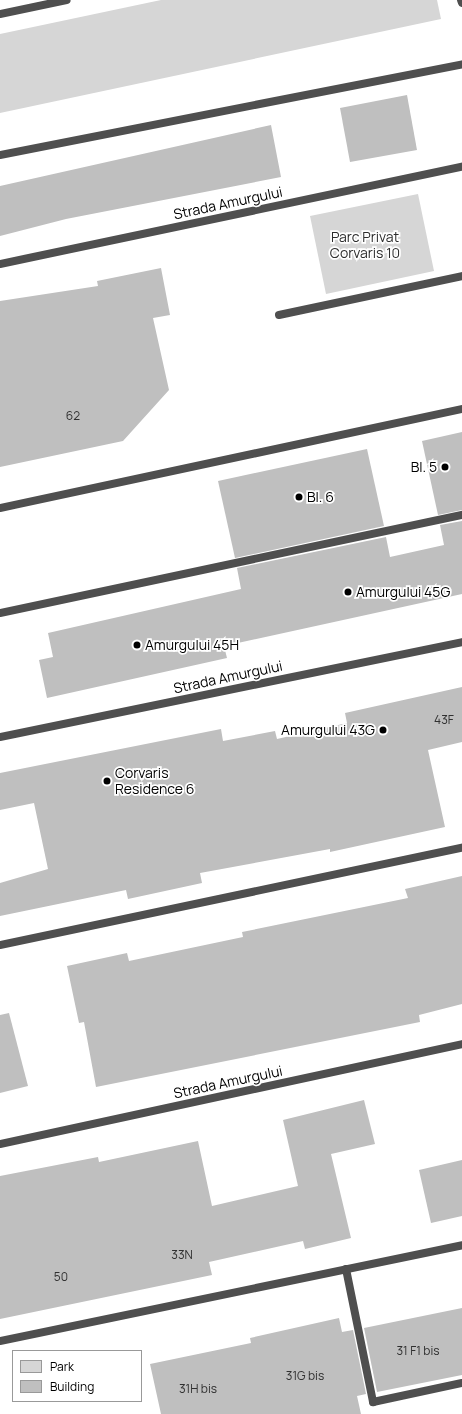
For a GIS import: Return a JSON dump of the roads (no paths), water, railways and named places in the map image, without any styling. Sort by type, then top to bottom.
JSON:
[{"type":"lane","points":[[0,14],[67,0]]},
{"type":"lane","points":[[461,0],[462,4]]},
{"type":"lane","points":[[0,156],[462,64]]},
{"type":"lane","name":"Strada Amurgului","points":[[0,264],[462,167]]},
{"type":"lane","points":[[279,315],[462,276]]},
{"type":"lane","points":[[0,508],[462,409]]},
{"type":"lane","points":[[0,613],[462,515]]},
{"type":"lane","name":"Strada Amurgului","points":[[0,737],[462,642]]},
{"type":"lane","points":[[0,945],[462,848]]},
{"type":"lane","name":"Strada Amurgului","points":[[0,1144],[462,1044]]},
{"type":"lane","points":[[0,1341],[462,1245]]},
{"type":"lane","points":[[346,1269],[373,1402],[462,1383]]},
{"type":"place","name":"Bl. 5","points":[[445,467]]},
{"type":"place","name":"Bl. 6","points":[[299,497]]},
{"type":"place","name":"Amurgului 45G","points":[[348,592]]},
{"type":"place","name":"Amurgului 45H","points":[[137,645]]},
{"type":"place","name":"Amurgului 43G","points":[[383,730]]},
{"type":"place","name":"Corvaris Residence 6","points":[[107,781]]},
{"type":"park label","name":"Parc Privat Corvaris 10","points":[[365,246]]}]
